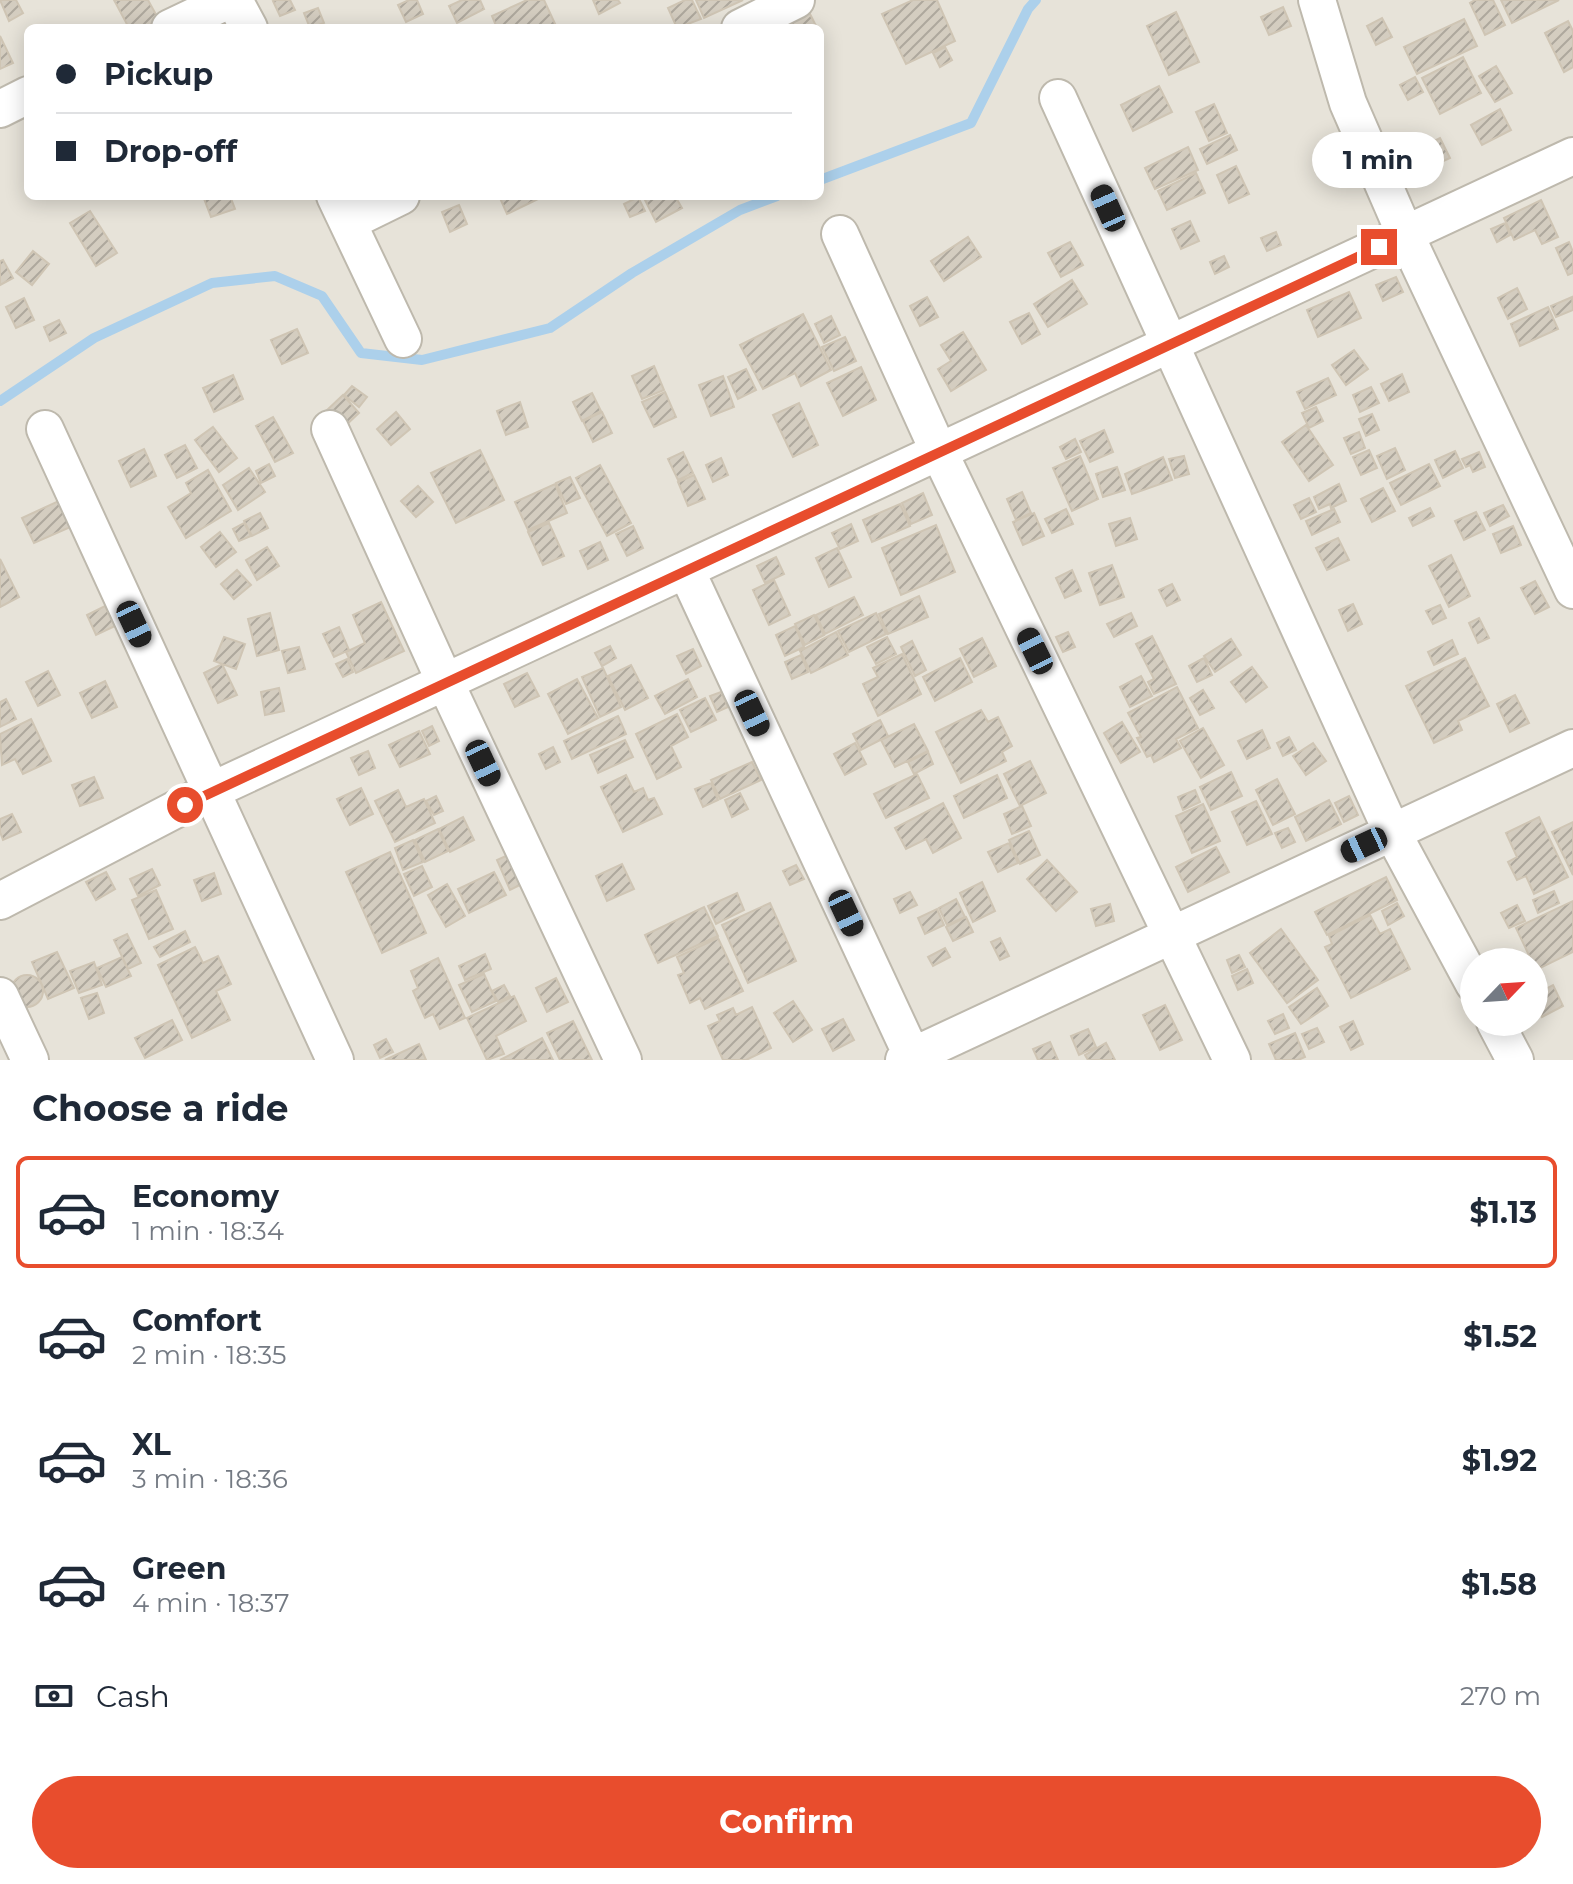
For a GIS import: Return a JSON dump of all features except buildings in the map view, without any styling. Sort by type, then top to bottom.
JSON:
[{"type":"street","points":[[179,24],[232,0],[247,24]]},
{"type":"street","points":[[748,24],[796,0]]},
{"type":"street","points":[[1317,0],[1348,103],[1405,234],[1573,590]]},
{"type":"street","points":[[0,109],[24,97]]},
{"type":"street","points":[[1058,98],[1392,832],[1460,958]]},
{"type":"street","points":[[0,901],[211,791],[1573,156]]},
{"type":"street","points":[[383,200],[341,209],[403,339]]},
{"type":"street","points":[[840,234],[939,452],[1232,1060]]},
{"type":"street","points":[[45,429],[335,1060]]},
{"type":"street","points":[[330,429],[623,1060]]},
{"type":"street","points":[[686,570],[910,1059],[1573,748]]},
{"type":"street","points":[[0,996],[30,1060]]},
{"type":"street","points":[[1502,1036],[1515,1060]]},
{"type":"shaded area","points":[[0,0],[1573,0],[1573,1060],[0,1060]]},
{"type":"waterway","points":[[824,178],[971,123],[1028,9],[1036,0]]},
{"type":"waterway","points":[[0,401],[94,338],[212,283],[275,276],[322,296],[361,353],[422,360],[550,328],[632,273],[740,210],[766,200]]},
{"type":"route","points":[[185,805],[1379,247]]}]
